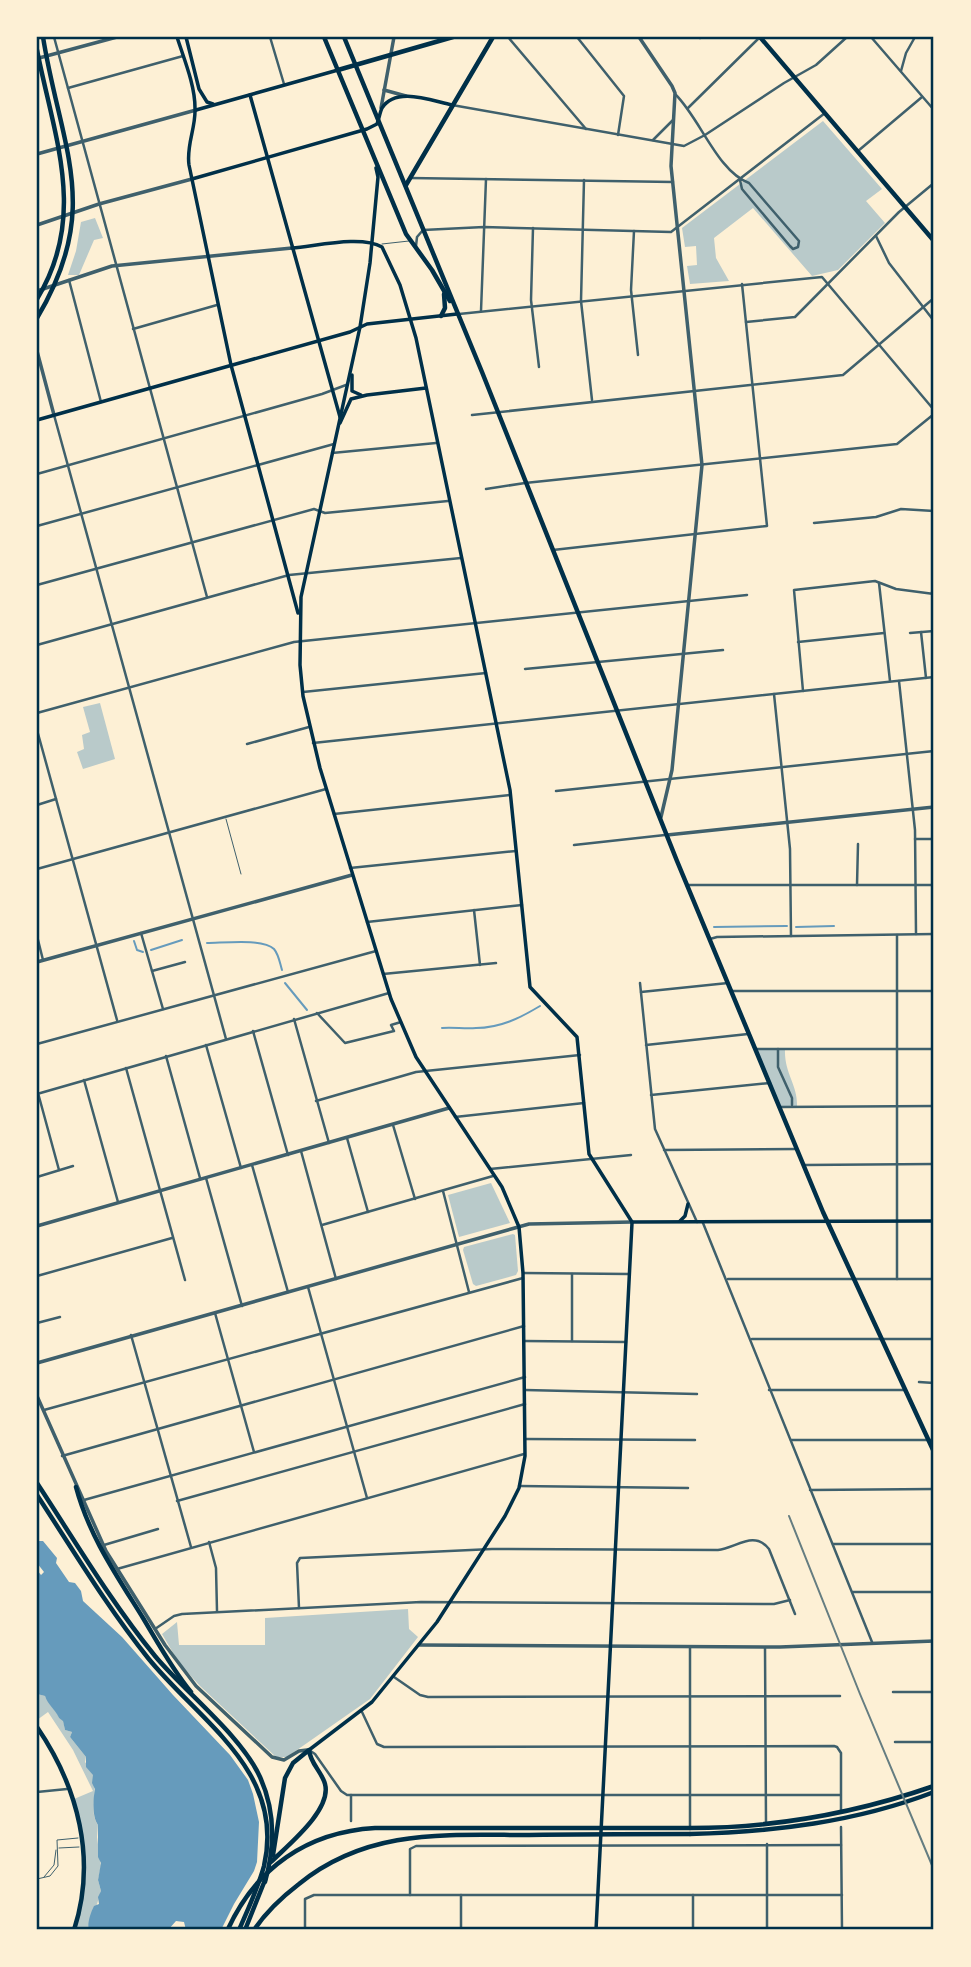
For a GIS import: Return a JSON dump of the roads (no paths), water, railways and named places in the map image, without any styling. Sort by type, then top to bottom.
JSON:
[{"type":"main road","points":[[37,318],[57,278],[67,249],[74,208],[69,152],[43,37]]},
{"type":"main road","points":[[177,37],[196,110],[188,146],[189,164],[232,365],[299,618],[303,692],[313,743],[389,993],[424,1071],[502,1187],[519,1227],[523,1276],[526,1404],[525,1453],[519,1486],[505,1516],[450,1602],[418,1645],[361,1711],[293,1763],[287,1773],[273,1857],[245,1930]]},
{"type":"main road","points":[[186,37],[202,97],[215,105]]},
{"type":"main road","points":[[324,37],[406,234],[458,314]]},
{"type":"main road","points":[[344,37],[498,412],[660,819],[827,1222],[905,1390],[932,1440],[934,1451]]},
{"type":"main road","points":[[196,110],[453,37]]},
{"type":"main road","points":[[406,186],[493,37]]},
{"type":"main road","points":[[760,37],[934,241]]},
{"type":"main road","points":[[37,51],[61,155],[65,211],[56,259],[37,296]]},
{"type":"main road","points":[[250,95],[340,417]]},
{"type":"main road","points":[[379,122],[381,110],[393,99],[406,96],[452,105]]},
{"type":"main road","points":[[192,179],[363,130],[379,122]]},
{"type":"main road","points":[[299,618],[319,511],[360,327],[378,177],[372,152]]},
{"type":"main road","points":[[292,248],[365,241],[379,244],[400,285],[411,319],[438,443],[510,795],[530,987],[577,1037],[588,1150],[632,1222],[596,1930]]},
{"type":"main road","points":[[441,316],[445,306],[443,289]]},
{"type":"main road","points":[[37,312],[50,293]]},
{"type":"main road","points":[[37,420],[351,332],[367,324],[458,314]]},
{"type":"main road","points":[[354,359],[352,391],[357,395],[426,388]]},
{"type":"main road","points":[[339,425],[344,419],[349,401],[367,395]]},
{"type":"main road","points":[[678,1223],[685,1216],[688,1205]]},
{"type":"main road","points":[[632,1222],[934,1222]]},
{"type":"main road","points":[[37,1483],[146,1645],[233,1740]]},
{"type":"main road","points":[[76,1487],[106,1560],[178,1674],[257,1770],[267,1798],[272,1837],[265,1882]]},
{"type":"main road","points":[[37,1498],[141,1649],[171,1685],[236,1752],[254,1780],[265,1815],[265,1852],[256,1891],[239,1930]]},
{"type":"main road","points":[[37,1727],[58,1761],[71,1788],[79,1814],[84,1865],[80,1906],[74,1930]]},
{"type":"main road","points":[[228,1930],[247,1891],[262,1871],[320,1811],[326,1800],[324,1781],[311,1760],[309,1750]]},
{"type":"main road","points":[[690,1831],[766,1825],[841,1812],[881,1803],[934,1786]]},
{"type":"main road","points":[[228,1930],[241,1903],[260,1878],[297,1849],[327,1836],[359,1829],[764,1830],[845,1818],[934,1792]]},
{"type":"main road","points":[[841,1827],[845,1818]]},
{"type":"main road","points":[[254,1930],[281,1899],[304,1879],[330,1862],[372,1845],[433,1835],[588,1831]]},
{"type":"street","points":[[54,37],[207,597]]},
{"type":"street","points":[[37,58],[117,37]]},
{"type":"street","points":[[270,37],[284,86]]},
{"type":"street","points":[[381,110],[394,37]]},
{"type":"street","points":[[508,37],[586,129]]},
{"type":"street","points":[[577,37],[624,96],[618,135]]},
{"type":"street","points":[[639,37],[675,93],[740,180],[741,189],[793,248],[798,247],[799,242],[749,183],[740,180]]},
{"type":"street","points":[[688,108],[760,37]]},
{"type":"street","points":[[452,105],[684,146],[816,65],[848,37]]},
{"type":"street","points":[[872,37],[934,110]]},
{"type":"street","points":[[901,71],[906,53],[915,37]]},
{"type":"street","points":[[68,88],[183,56]]},
{"type":"street","points":[[384,90],[406,96]]},
{"type":"street","points":[[660,819],[671,778],[702,465],[670,145],[675,93]]},
{"type":"street","points":[[858,151],[922,96]]},
{"type":"street","points":[[37,154],[196,110]]},
{"type":"street","points":[[417,249],[416,237],[423,230],[484,227],[666,232],[678,228],[825,113]]},
{"type":"street","points":[[651,141],[673,120]]},
{"type":"street","points":[[410,178],[673,182]]},
{"type":"street","points":[[481,311],[486,178]]},
{"type":"street","points":[[37,225],[99,204],[192,179]]},
{"type":"street","points":[[584,180],[582,301],[592,401]]},
{"type":"street","points":[[746,323],[795,317],[905,207],[934,183]]},
{"type":"street","points":[[770,223],[777,217]]},
{"type":"street","points":[[776,230],[783,224]]},
{"type":"street","points":[[533,228],[533,306],[539,367]]},
{"type":"street","points":[[634,231],[631,296],[638,355]]},
{"type":"street","points":[[876,236],[889,263],[934,321]]},
{"type":"street","points":[[37,296],[69,280],[112,266],[292,248]]},
{"type":"street","points":[[458,314],[818,276],[828,284],[934,412],[897,444],[486,489]]},
{"type":"street","points":[[69,280],[101,402]]},
{"type":"street","points":[[552,550],[767,526],[742,284]]},
{"type":"street","points":[[472,415],[843,375],[934,298]]},
{"type":"street","points":[[133,329],[219,304]]},
{"type":"street","points":[[37,351],[226,1039]]},
{"type":"street","points":[[37,474],[348,385]]},
{"type":"street","points":[[332,453],[438,443]]},
{"type":"street","points":[[37,526],[334,444]]},
{"type":"street","points":[[37,585],[314,509],[324,513],[450,500]]},
{"type":"street","points":[[814,523],[876,517],[911,508],[934,511]]},
{"type":"street","points":[[37,645],[289,575],[461,558]]},
{"type":"street","points":[[803,691],[793,595],[796,588],[875,582],[896,589],[933,593],[934,575]]},
{"type":"street","points":[[879,583],[890,682]]},
{"type":"street","points":[[37,713],[300,641],[747,595]]},
{"type":"street","points":[[910,634],[934,631]]},
{"type":"street","points":[[921,632],[926,678]]},
{"type":"street","points":[[798,642],[884,633]]},
{"type":"street","points":[[525,668],[723,650]]},
{"type":"street","points":[[303,692],[485,673]]},
{"type":"street","points":[[313,743],[934,677]]},
{"type":"street","points":[[899,681],[915,830],[916,934]]},
{"type":"street","points":[[774,694],[788,822],[792,936]]},
{"type":"street","points":[[247,744],[309,727]]},
{"type":"street","points":[[37,730],[117,1021]]},
{"type":"street","points":[[556,791],[934,751]]},
{"type":"street","points":[[37,869],[326,789]]},
{"type":"street","points":[[334,814],[510,795]]},
{"type":"street","points":[[37,805],[56,799]]},
{"type":"street","points":[[574,845],[934,807]]},
{"type":"street","points":[[915,839],[934,839]]},
{"type":"street","points":[[857,885],[858,844]]},
{"type":"street","points":[[350,869],[516,851]]},
{"type":"street","points":[[37,962],[352,875]]},
{"type":"street","points":[[688,886],[934,885]]},
{"type":"street","points":[[367,922],[522,905]]},
{"type":"street","points":[[474,910],[480,965]]},
{"type":"street","points":[[141,933],[163,1009]]},
{"type":"street","points":[[897,934],[897,1279]]},
{"type":"street","points":[[710,939],[934,934]]},
{"type":"street","points":[[37,936],[44,960]]},
{"type":"street","points":[[37,1044],[376,951]]},
{"type":"street","points":[[152,971],[185,962]]},
{"type":"street","points":[[383,974],[496,963]]},
{"type":"street","points":[[640,983],[655,1129],[697,1223]]},
{"type":"street","points":[[641,992],[728,983]]},
{"type":"street","points":[[732,991],[934,991]]},
{"type":"street","points":[[59,1170],[38,1094],[389,993]]},
{"type":"street","points":[[317,1013],[345,1043],[394,1031],[391,1026],[401,1022]]},
{"type":"street","points":[[294,1019],[329,1143]]},
{"type":"street","points":[[253,1031],[288,1155]]},
{"type":"street","points":[[646,1045],[749,1034]]},
{"type":"street","points":[[206,1045],[241,1168]]},
{"type":"street","points":[[756,1049],[934,1049]]},
{"type":"street","points":[[778,1049],[778,1068],[792,1098],[792,1107]]},
{"type":"street","points":[[316,1101],[424,1071],[580,1055]]},
{"type":"street","points":[[166,1056],[242,1306]]},
{"type":"street","points":[[126,1068],[185,1280]]},
{"type":"street","points":[[84,1080],[119,1203]]},
{"type":"street","points":[[652,1095],[770,1083]]},
{"type":"street","points":[[455,1117],[583,1103]]},
{"type":"street","points":[[780,1107],[934,1106]]},
{"type":"street","points":[[37,1226],[449,1108]]},
{"type":"street","points":[[393,1125],[415,1199]]},
{"type":"street","points":[[347,1138],[368,1212]]},
{"type":"street","points":[[664,1150],[797,1149]]},
{"type":"street","points":[[301,1151],[336,1279]]},
{"type":"street","points":[[490,1169],[631,1155]]},
{"type":"street","points":[[804,1165],[934,1164]]},
{"type":"street","points":[[252,1165],[288,1293]]},
{"type":"street","points":[[37,1177],[73,1166]]},
{"type":"street","points":[[321,1225],[494,1176]]},
{"type":"street","points":[[443,1191],[468,1292]]},
{"type":"street","points":[[37,1363],[529,1224],[632,1222]]},
{"type":"street","points":[[703,1223],[872,1642]]},
{"type":"street","points":[[37,1276],[173,1237]]},
{"type":"street","points":[[572,1274],[572,1341]]},
{"type":"street","points":[[42,1411],[523,1276],[630,1274]]},
{"type":"street","points":[[726,1279],[934,1279]]},
{"type":"street","points":[[308,1287],[367,1498]]},
{"type":"street","points":[[215,1313],[254,1453]]},
{"type":"street","points":[[37,1323],[60,1317]]},
{"type":"street","points":[[62,1456],[524,1326]]},
{"type":"street","points":[[131,1335],[191,1547]]},
{"type":"street","points":[[751,1339],[934,1339]]},
{"type":"street","points":[[524,1341],[626,1342]]},
{"type":"street","points":[[84,1500],[525,1377]]},
{"type":"street","points":[[919,1382],[934,1383]]},
{"type":"street","points":[[526,1390],[698,1394]]},
{"type":"street","points":[[769,1390],[905,1390]]},
{"type":"street","points":[[37,1396],[103,1545],[177,1663],[196,1686],[276,1759],[284,1760],[299,1751],[309,1750],[316,1754],[341,1791],[351,1795],[841,1795]]},
{"type":"street","points":[[177,1501],[526,1404]]},
{"type":"street","points":[[525,1438],[695,1440]]},
{"type":"street","points":[[790,1440],[932,1440]]},
{"type":"street","points":[[117,1569],[525,1453]]},
{"type":"street","points":[[519,1486],[688,1488]]},
{"type":"street","points":[[810,1490],[934,1489]]},
{"type":"street","points":[[103,1545],[158,1529]]},
{"type":"street","points":[[299,1608],[297,1563],[298,1559],[305,1557],[482,1549],[718,1550],[746,1541],[761,1541],[769,1549],[795,1614]]},
{"type":"street","points":[[209,1542],[216,1568],[217,1612]]},
{"type":"street","points":[[833,1544],[934,1544]]},
{"type":"street","points":[[853,1592],[934,1592]]},
{"type":"street","points":[[155,1629],[177,1614],[299,1608],[450,1602],[774,1604],[790,1600]]},
{"type":"street","points":[[418,1645],[690,1648],[934,1641]]},
{"type":"street","points":[[765,1647],[766,1825]]},
{"type":"street","points":[[690,1648],[690,1831]]},
{"type":"street","points":[[392,1676],[424,1697],[840,1696]]},
{"type":"street","points":[[893,1692],[934,1692]]},
{"type":"street","points":[[361,1711],[377,1744],[384,1747],[837,1747],[841,1753],[841,1812]]},
{"type":"street","points":[[895,1742],[934,1742]]},
{"type":"street","points":[[37,1792],[71,1788]]},
{"type":"street","points":[[351,1795],[351,1821]]},
{"type":"street","points":[[841,1827],[842,1930]]},
{"type":"street","points":[[767,1844],[767,1930]]},
{"type":"street","points":[[410,1895],[410,1852],[412,1847],[416,1846],[841,1845]]},
{"type":"street","points":[[461,1895],[461,1930]]},
{"type":"street","points":[[693,1895],[693,1930]]},
{"type":"street","points":[[305,1930],[305,1901],[309,1896],[842,1895]]},
{"type":"lane","points":[[379,244],[411,240]]},
{"type":"lane","points":[[225,817],[241,874]]},
{"type":"lane","points":[[37,1879],[43,1878],[54,1865],[57,1840],[82,1838]]},
{"type":"lane","points":[[57,1848],[83,1847]]},
{"type":"water","points":[[37,1541],[43,1541],[57,1558],[56,1563],[69,1582],[75,1583],[81,1591],[83,1601],[122,1637],[230,1755],[248,1780],[259,1822],[257,1862],[221,1930],[186,1930],[184,1922],[176,1921],[168,1930],[89,1930],[90,1916],[94,1906],[99,1904],[101,1891],[98,1880],[101,1863],[98,1857],[98,1825],[94,1808],[95,1789],[92,1783],[93,1775],[86,1767],[86,1757],[70,1737],[72,1732],[65,1730],[63,1721],[45,1696],[37,1694],[37,1570],[41,1575],[44,1572],[37,1563]]},
{"type":"waterway","points":[[714,927],[787,926]]},
{"type":"waterway","points":[[796,927],[834,926]]},
{"type":"waterway","points":[[151,950],[182,940]]},
{"type":"waterway","points":[[134,941],[137,950],[143,952]]},
{"type":"waterway","points":[[207,943],[261,943],[276,951],[282,970]]},
{"type":"waterway","points":[[285,983],[307,1010]]},
{"type":"waterway","points":[[442,1028],[502,1024],[540,1006]]},
{"type":"railway","points":[[789,1516],[934,1870]]}]
